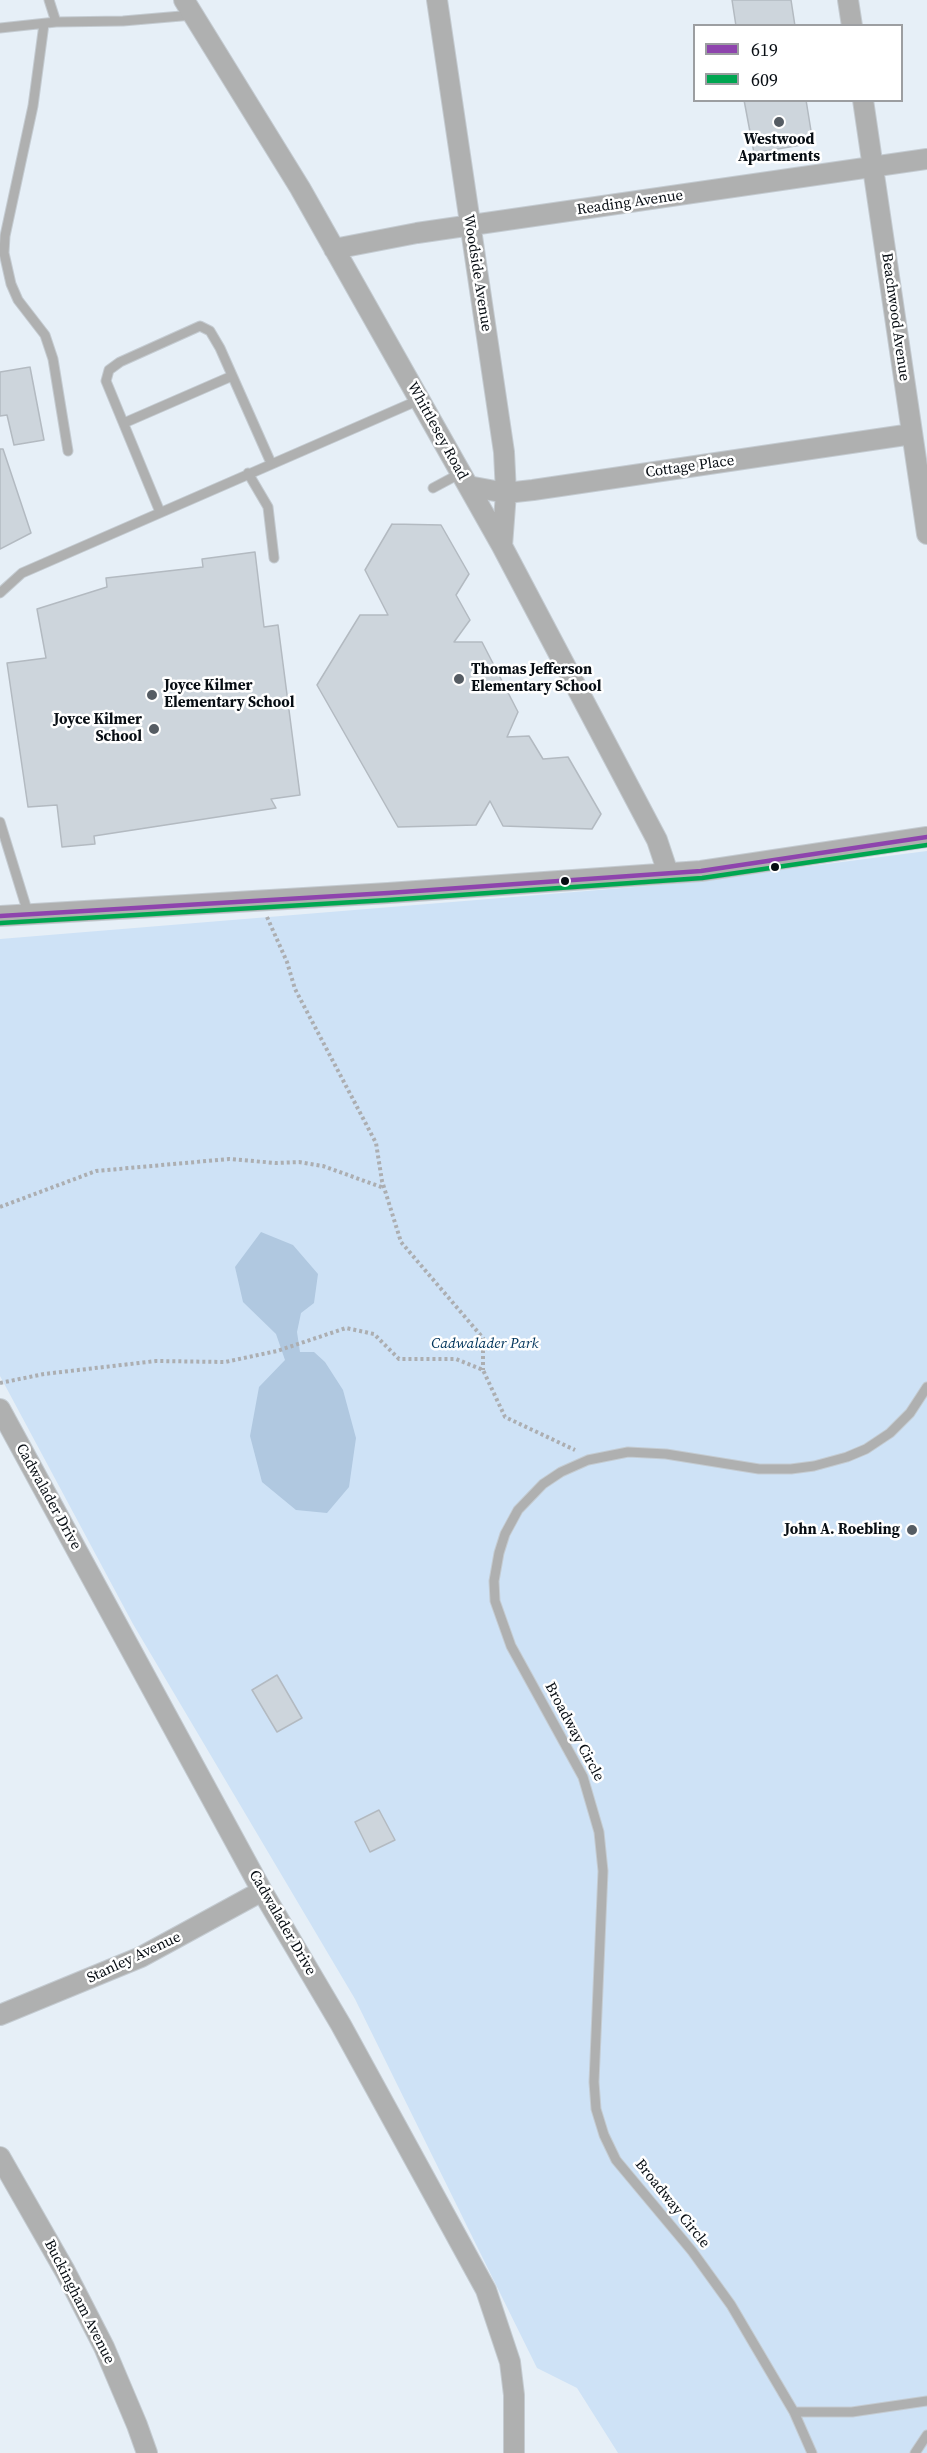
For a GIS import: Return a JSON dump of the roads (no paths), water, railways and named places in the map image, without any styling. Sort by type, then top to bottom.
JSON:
[{"type":"street","name":"Woodside Avenue","points":[[437,0],[504,452],[506,493],[502,546]]},
{"type":"street","points":[[848,0],[852,24]]},
{"type":"street","name":"Whittlesey Road","points":[[189,7],[300,188],[502,546],[657,840],[668,873]]},
{"type":"street","name":"Beachwood Avenue","points":[[863,102],[927,534]]},
{"type":"street","name":"Reading Avenue","points":[[334,249],[417,233],[927,159]]},
{"type":"street","name":"Cottage Place","points":[[464,480],[506,493],[912,434]]},
{"type":"street","points":[[0,916],[388,893],[701,871],[927,837]]},
{"type":"street","name":"Cadwalader Drive","points":[[0,1408],[262,1891],[341,2025],[486,2290],[510,2362],[514,2395],[514,2453]]},
{"type":"street","name":"Stanley Avenue","points":[[0,2015],[141,1957],[262,1891]]},
{"type":"street","name":"Buckingham Avenue","points":[[0,2157],[65,2271],[104,2347],[147,2453]]},
{"type":"lane","points":[[50,0],[56,22]]},
{"type":"lane","points":[[0,28],[56,22],[123,21],[189,7]]},
{"type":"lane","points":[[44,24],[33,106],[5,236],[4,253],[10,284],[18,300],[45,335],[48,343],[53,360],[68,451]]},
{"type":"lane","points":[[160,512],[106,381],[109,370],[120,362],[200,327],[210,331],[271,463]]},
{"type":"lane","points":[[124,423],[232,376]]},
{"type":"lane","points":[[0,593],[22,573],[419,399]]},
{"type":"lane","points":[[248,473],[268,507],[274,558]]},
{"type":"lane","points":[[433,488],[464,480]]},
{"type":"lane","points":[[0,822],[27,913]]},
{"type":"lane","name":"Broadway Circle","points":[[812,2453],[794,2412],[731,2305],[692,2251],[616,2160],[604,2135],[596,2109],[594,2082],[603,1871],[599,1832],[583,1777],[511,1647],[495,1601],[494,1581],[505,1534],[526,1499],[561,1472],[598,1457],[618,1453],[647,1452],[759,1469],[814,1466],[866,1449],[890,1433],[910,1413],[927,1387]]},
{"type":"lane","points":[[794,2412],[852,2412],[927,2401]]},
{"type":"lane","points":[[915,2453],[927,2434]]},
{"type":"place","name":"Westwood Apartments","points":[[779,122]]},
{"type":"place","name":"Thomas Jefferson Elementary School","points":[[459,679]]},
{"type":"place","name":"Joyce Kilmer Elementary School","points":[[152,695]]},
{"type":"place","name":"Joyce Kilmer School","points":[[154,729]]},
{"type":"place","name":"John A. Roebling","points":[[912,1530]]},
{"type":"park label","name":"Cadwalader Park","points":[[485,1344]]}]
